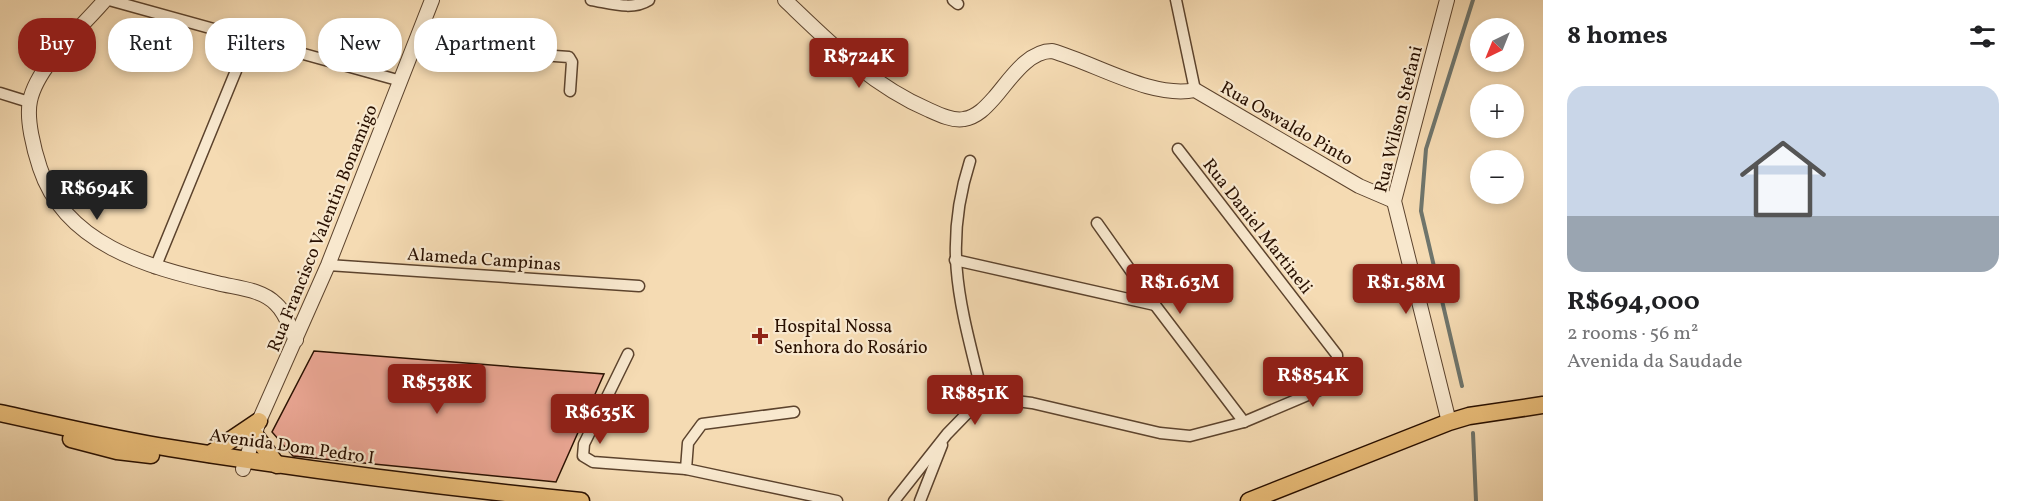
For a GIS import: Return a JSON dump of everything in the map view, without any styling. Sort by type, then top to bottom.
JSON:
[{"type":"main road","points":[[1249,501],[1449,422],[1469,416],[1543,405]]},
{"type":"main road","name":"Avenida Dom Pedro I","points":[[0,413],[136,442],[210,454],[244,464],[277,465],[581,501]]},
{"type":"main road","name":"Avenida Dom Pedro I","points":[[0,422],[117,451],[244,464],[513,501]]},
{"type":"main road","points":[[210,454],[257,428],[277,465]]},
{"type":"street","points":[[205,27],[107,0],[42,72],[29,102],[33,148],[45,183],[64,211],[87,234],[108,248],[155,268],[257,292],[276,304],[296,340]]},
{"type":"street","name":"Rua Francisco Valentin Bonamigo","points":[[425,18],[432,0]]},
{"type":"street","points":[[591,0],[622,6],[641,5],[649,0]]},
{"type":"street","points":[[785,0],[859,70],[884,87],[948,118],[964,120],[987,106],[1029,60],[1042,51],[1066,55],[1153,87],[1180,93],[1195,90],[1176,0]]},
{"type":"street","name":"Rua Wilson Stefani","points":[[1447,0],[1394,201],[1449,422]]},
{"type":"street","name":"Rua Francisco Valentin Bonamigo","points":[[244,464],[257,428],[328,265],[414,48]]},
{"type":"street","points":[[306,55],[401,81]]},
{"type":"street","points":[[557,56],[569,57],[572,62],[570,91]]},
{"type":"street","points":[[155,268],[235,72]]},
{"type":"street","name":"Rua Oswaldo Pinto","points":[[1195,90],[1359,186],[1394,201]]},
{"type":"street","points":[[0,93],[29,102]]},
{"type":"street","name":"Rua Daniel Martineli","points":[[983,398],[1032,403],[1160,433],[1190,436],[1244,422],[1322,388],[1337,375],[1337,355],[1178,148]]},
{"type":"street","points":[[894,501],[947,434],[983,398],[958,297],[955,260],[954,235],[962,184],[970,161]]},
{"type":"street","points":[[1097,223],[1155,305],[1244,422]]},
{"type":"street","points":[[955,260],[1155,305]]},
{"type":"street","name":"Alameda Campinas","points":[[328,265],[639,286]]},
{"type":"street","points":[[628,354],[584,444],[584,456],[593,462],[686,470],[837,501]]},
{"type":"street","points":[[686,470],[688,442],[702,424],[794,411]]},
{"type":"street","points":[[920,501],[947,434]]},
{"type":"building","points":[[314,351],[604,374],[556,482],[293,456],[272,432]]},
{"type":"waterway","points":[[1462,386],[1421,211],[1426,149],[1473,0]]},
{"type":"waterway","points":[[1473,433],[1476,501]]},
{"type":"place","name":"Hospital Nossa Senhora do Rosário","points":[[760,336]]}]
